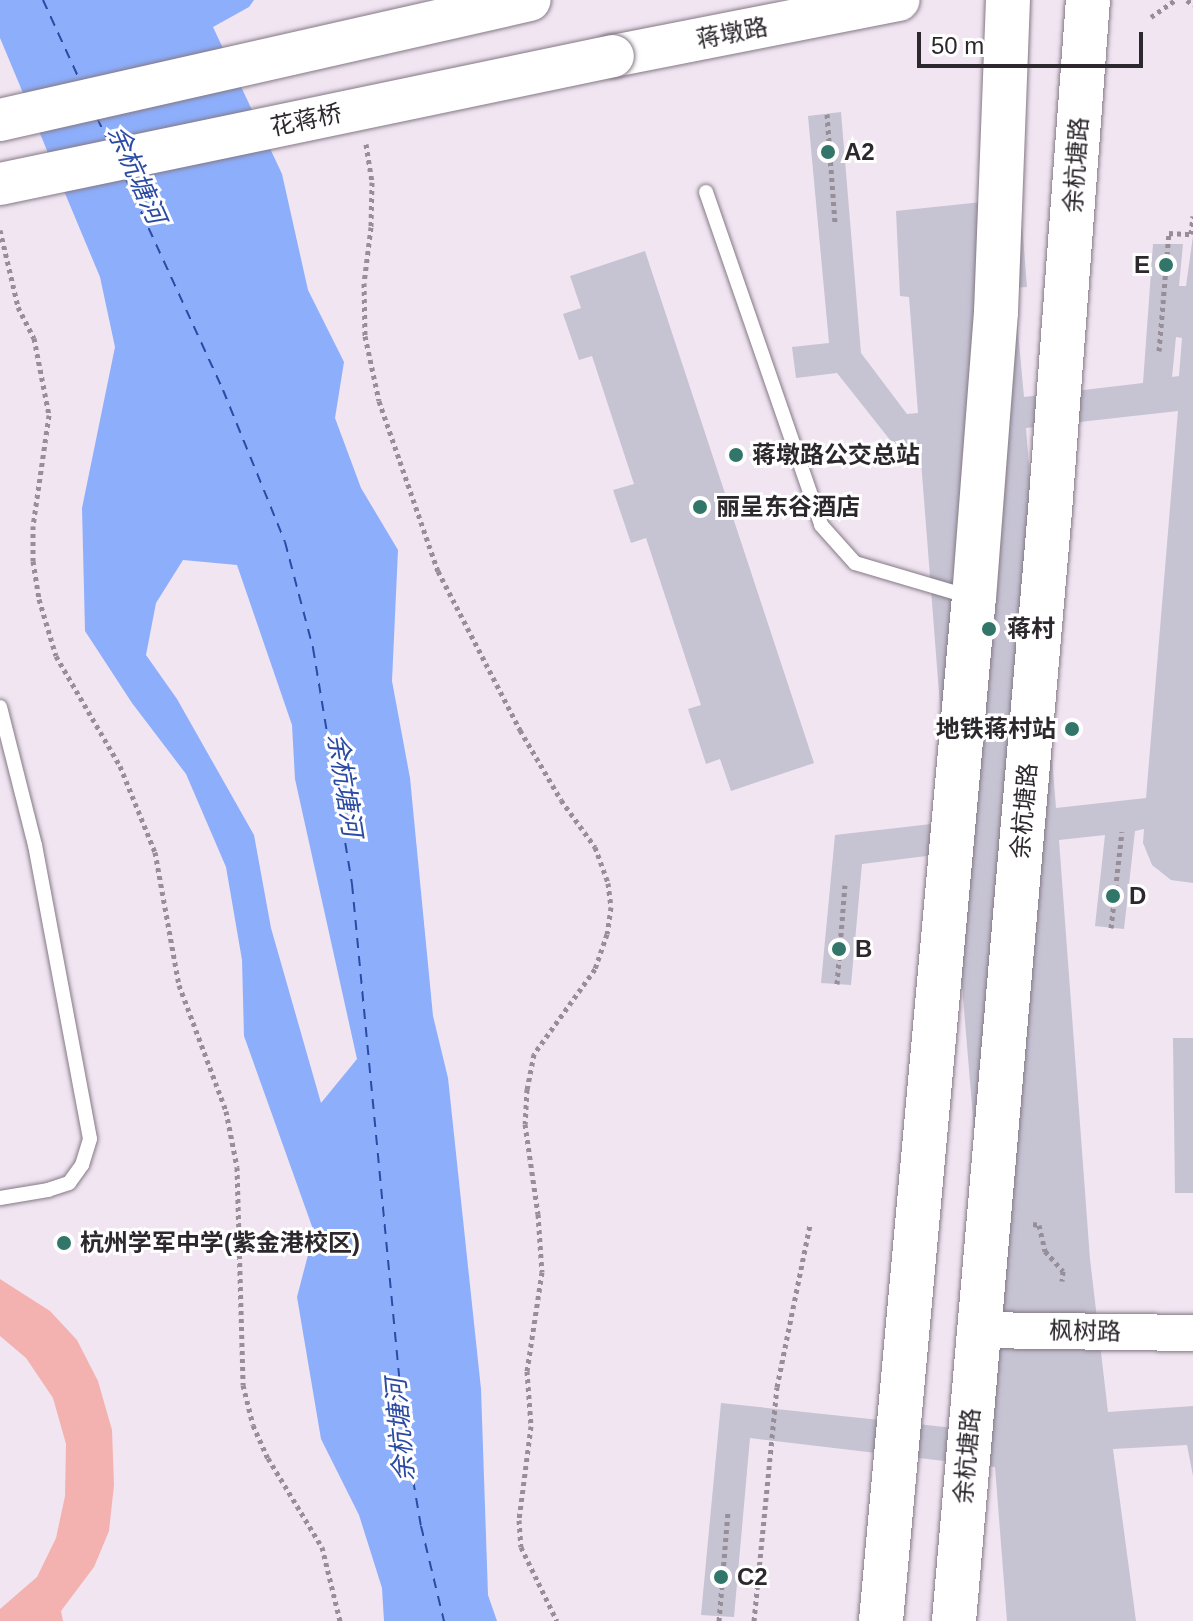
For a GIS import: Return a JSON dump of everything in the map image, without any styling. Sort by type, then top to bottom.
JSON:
[{"type":"main road","points":[[0,120],[530,0]]},
{"type":"main road","name":"蒋墩路","points":[[613,56],[899,0]]},
{"type":"main road","points":[[881,1621],[974,598],[996,312],[1008,0]]},
{"type":"main road","name":"余杭塘路","points":[[954,1621],[1050,511],[1088,0]]},
{"type":"main road","name":"花蒋桥","points":[[0,184],[613,56]]},
{"type":"street","name":"枫树路","points":[[977,1330],[1193,1333]]},
{"type":"lane","points":[[706,192],[821,525],[855,563],[974,598]]},
{"type":"lane","points":[[0,707],[35,845],[90,1139],[82,1165],[69,1183],[0,1198]]},
{"type":"path","points":[[1151,17],[1175,0]]},
{"type":"path","points":[[1187,0],[1193,5]]},
{"type":"path","points":[[827,114],[835,224]]},
{"type":"path","points":[[365,140],[372,212],[364,283],[365,336],[379,401],[438,571],[520,730],[561,800],[595,847],[608,883],[611,907],[607,934],[595,969],[534,1054],[527,1089],[525,1124],[538,1214],[542,1272],[527,1371],[531,1426],[519,1520],[525,1558],[557,1621]]},
{"type":"path","points":[[1159,351],[1169,233],[1191,234],[1193,216]]},
{"type":"path","points":[[0,230],[18,307],[34,338],[49,415],[33,526],[33,561],[39,599],[56,656],[120,766],[155,852],[179,985],[226,1111],[237,1167],[243,1385],[268,1458],[322,1547],[340,1621]]},
{"type":"path","points":[[1111,928],[1122,832]]},
{"type":"path","points":[[837,984],[845,885]]},
{"type":"path","points":[[1033,1224],[1039,1225],[1045,1251],[1063,1271],[1062,1281]]},
{"type":"path","points":[[754,1621],[777,1387],[810,1225]]},
{"type":"path","points":[[719,1621],[728,1512]]},
{"type":"shaded area","points":[[0,1279],[50,1311],[77,1340],[98,1381],[112,1430],[114,1485],[109,1531],[94,1567],[61,1611],[63,1621],[0,1621],[0,1609],[37,1577],[56,1538],[65,1496],[66,1444],[53,1398],[26,1358],[0,1336]]},
{"type":"water","name":"余杭塘河","points":[[0,0],[254,0],[249,7],[213,27],[282,174],[308,290],[344,362],[335,418],[361,488],[398,550],[392,681],[410,778],[433,1016],[448,1078],[481,1389],[488,1595],[497,1621],[384,1621],[382,1588],[359,1515],[321,1439],[297,1297],[314,1232],[244,1036],[242,960],[226,867],[186,774],[132,703],[85,631],[82,508],[115,347],[100,277],[0,38]],"holes":[[[183,560],[237,565],[292,725],[295,779],[357,1059],[321,1103],[271,928],[254,835],[177,699],[146,655],[156,603]]]},
{"type":"building","name":"蒋村","points":[[841,112],[861,353],[907,414],[918,413],[909,297],[900,296],[896,211],[1020,198],[1027,287],[1014,288],[1024,397],[1143,383],[1153,244],[1183,244],[1179,286],[1186,286],[1193,236],[1193,883],[1171,880],[1152,865],[1143,843],[1144,829],[1135,831],[1124,929],[1095,926],[1105,835],[1059,840],[1090,1259],[1108,1412],[1193,1406],[1193,1476],[1187,1445],[1113,1449],[1136,1621],[1007,1621],[995,1467],[750,1438],[734,1617],[701,1615],[721,1403],[992,1432],[980,1202],[951,853],[862,864],[851,985],[821,983],[835,835],[949,822],[920,448],[898,450],[837,373],[796,378],[792,347],[829,343],[808,116]],"holes":[[[1176,337],[1182,338],[1179,376],[1172,377]],[[1178,411],[1146,798],[1056,808],[1026,428]]]},
{"type":"building","points":[[645,251],[814,763],[731,791],[720,759],[706,764],[688,709],[701,705],[646,538],[631,543],[613,490],[634,484],[592,356],[579,360],[563,314],[581,308],[570,276]]},
{"type":"building","points":[[1173,1038],[1193,1038],[1193,1193],[1175,1193]]},
{"type":"ferry route","points":[[43,0],[81,83]]},
{"type":"ferry route","points":[[97,118],[108,141]]},
{"type":"ferry route","points":[[126,179],[223,390],[285,542],[313,648],[352,884],[404,1427],[421,1526],[444,1621]]},
{"type":"place","name":"A2","points":[[828,152]]},
{"type":"place","name":"E","points":[[1166,265]]},
{"type":"place","name":"蒋墩路公交总站","points":[[736,455]]},
{"type":"place","name":"丽呈东谷酒店","points":[[700,507]]},
{"type":"place","name":"蒋村","points":[[989,629]]},
{"type":"place","name":"地铁蒋村站","points":[[1072,729]]},
{"type":"place","name":"D","points":[[1113,896]]},
{"type":"place","name":"B","points":[[839,949]]},
{"type":"place","name":"杭州学军中学(紫金港校区)","points":[[64,1243]]},
{"type":"place","name":"C2","points":[[721,1577]]}]
